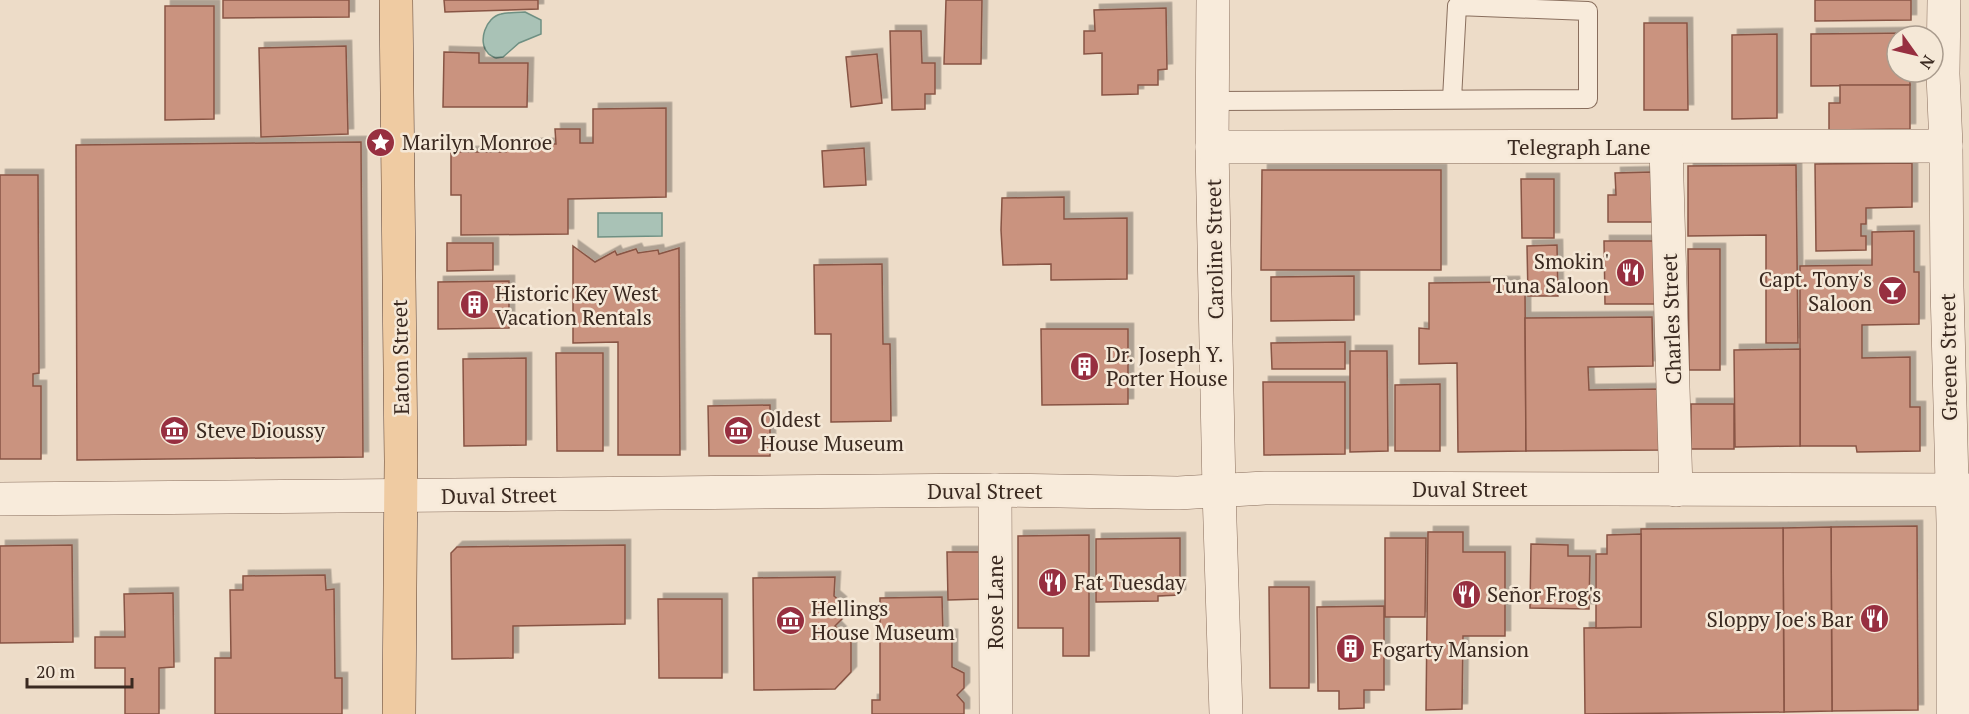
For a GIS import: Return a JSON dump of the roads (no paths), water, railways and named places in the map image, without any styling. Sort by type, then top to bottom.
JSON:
[{"type":"main road","name":"Eaton Street","points":[[396,0],[400,496],[399,714]]},
{"type":"street","name":"Caroline Street","points":[[1213,0],[1212,147],[1226,714]]},
{"type":"street","name":"Greene Street","points":[[1944,0],[1956,74],[1946,146],[1958,287],[1959,705]]},
{"type":"street","name":"Telegraph Lane","points":[[1212,147],[1946,146]]},
{"type":"street","name":"Charles Street","points":[[1666,147],[1676,490]]},
{"type":"street","name":"Duval Street","points":[[0,499],[995,490],[1178,493],[1265,488],[1960,490]]},
{"type":"street","name":"Rose Lane","points":[[995,490],[996,714]]},
{"type":"lane","points":[[1212,102],[1588,99],[1588,11],[1457,6],[1452,99]]},
{"type":"place","name":"Marilyn Monroe","points":[[381,142]]},
{"type":"place","name":"Smokin' Tuna Saloon","points":[[1630,273]]},
{"type":"place","name":"Capt. Tony's Saloon","points":[[1893,291]]},
{"type":"place","name":"Historic Key West Vacation Rentals","points":[[474,305]]},
{"type":"place","name":"Dr. Joseph Y. Porter House","points":[[1085,366]]},
{"type":"place","name":"Steve Dioussy","points":[[175,430]]},
{"type":"place","name":"Oldest House Museum","points":[[739,431]]},
{"type":"place","name":"Fat Tuesday","points":[[1053,582]]},
{"type":"place","name":"Señor Frog's","points":[[1466,594]]},
{"type":"place","name":"Sloppy Joe's Bar","points":[[1874,619]]},
{"type":"place","name":"Hellings House Museum","points":[[790,620]]},
{"type":"place","name":"Fogarty Mansion","points":[[1351,649]]}]
